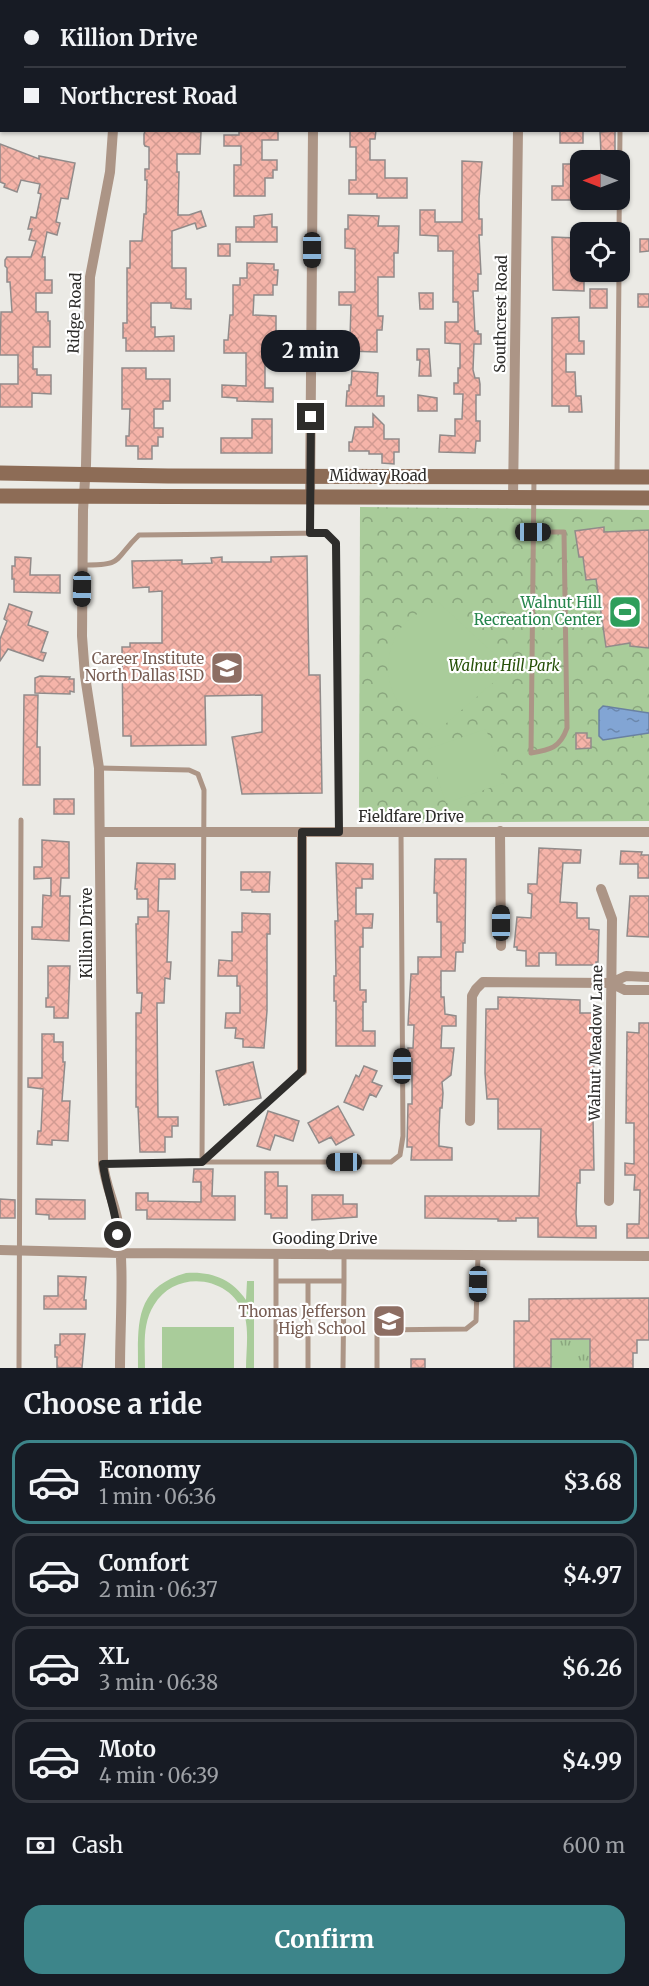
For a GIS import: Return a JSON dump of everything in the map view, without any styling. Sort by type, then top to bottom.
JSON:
[{"type":"main road","name":"Midway Road","points":[[0,473],[649,477]]},
{"type":"main road","points":[[254,475],[254,498]]},
{"type":"main road","name":"Midway Road","points":[[0,496],[310,499],[649,498]]},
{"type":"street","name":"Ridge Road","points":[[83,497],[90,277],[110,172],[113,132]]},
{"type":"street","points":[[310,499],[314,132]]},
{"type":"street","name":"Southcrest Road","points":[[513,498],[518,132]]},
{"type":"street","name":"Killion Drive","points":[[83,497],[82,636],[85,676],[99,768],[101,832],[103,1164],[105,1181],[117,1218],[120,1253],[120,1368]]},
{"type":"street","points":[[500,831],[501,946]]},
{"type":"street","name":"Fieldfare Drive","points":[[101,832],[649,832]]},
{"type":"street","points":[[302,832],[302,1071]]},
{"type":"street","name":"Walnut Meadow Lane","points":[[601,889],[612,919],[609,1201]]},
{"type":"street","points":[[470,1121],[472,996],[483,982],[611,983],[626,976],[649,976]]},
{"type":"street","points":[[611,983],[625,990],[649,990]]},
{"type":"street","name":"Gooding Drive","points":[[0,1250],[120,1253],[649,1256]]},
{"type":"lane","points":[[619,222],[620,132]]},
{"type":"lane","points":[[618,477],[619,282]]},
{"type":"lane","points":[[533,532],[564,532],[567,729],[563,741],[553,748],[531,753],[533,648],[533,532],[534,476]]},
{"type":"lane","points":[[310,499],[310,533]]},
{"type":"lane","points":[[82,565],[108,565],[116,561],[139,535],[326,533],[336,543],[339,832]]},
{"type":"lane","points":[[99,768],[189,770],[198,774],[204,790],[202,1162]]},
{"type":"lane","points":[[19,1368],[21,820]]},
{"type":"lane","points":[[103,1164],[391,1161],[400,1155],[403,1136],[401,831]]},
{"type":"lane","points":[[202,1162],[302,1071]]},
{"type":"lane","points":[[276,1254],[276,1368]]},
{"type":"lane","points":[[343,1368],[344,1254]]},
{"type":"lane","points":[[377,1368],[377,1330],[466,1329],[476,1321],[478,1255]]},
{"type":"lane","points":[[276,1281],[344,1281]]},
{"type":"lane","points":[[308,1281],[308,1368]]},
{"type":"green space","name":"Walnut Hill Park","points":[[360,507],[649,510],[649,821],[359,823]]},
{"type":"green space","points":[[437,601],[503,662],[502,675],[435,733],[411,717],[399,704],[393,693],[388,668],[389,656],[398,632],[406,622]]},
{"type":"green space","points":[[486,729],[504,783],[446,803],[428,749]]},
{"type":"green space","points":[[186,1273],[204,1273],[220,1278],[234,1287],[246,1300],[247,1281],[254,1281],[254,1368],[246,1368],[246,1323],[239,1303],[217,1285],[189,1282],[164,1293],[154,1305],[146,1327],[145,1368],[138,1368],[139,1323],[148,1298],[169,1280]]},
{"type":"green space","points":[[551,1323],[563,1339],[608,1340],[590,1368],[551,1368]]},
{"type":"green space","points":[[162,1327],[234,1327],[234,1368],[162,1368]]},
{"type":"water","points":[[603,706],[649,713],[649,733],[603,740],[599,736],[599,710]]},
{"type":"building","points":[[145,132],[201,132],[200,154],[177,154],[178,215],[189,215],[201,211],[206,226],[197,229],[195,223],[172,231],[172,268],[186,268],[186,299],[191,299],[191,309],[171,308],[171,303],[151,303],[151,327],[155,327],[155,337],[174,336],[174,351],[126,351],[126,338],[123,338],[123,323],[127,323],[127,268],[130,268],[130,241],[142,241],[144,214],[146,214],[145,169],[149,169],[149,147],[144,144]]},
{"type":"building","points":[[239,132],[278,132],[278,140],[262,140],[262,160],[277,160],[277,170],[273,170],[273,178],[265,178],[265,196],[234,196],[234,165],[241,165],[241,146],[224,146],[224,135],[239,135]]},
{"type":"building","points":[[350,132],[376,132],[375,139],[370,139],[370,160],[385,160],[385,178],[407,178],[407,198],[377,198],[377,194],[349,194],[349,180],[356,180],[356,147],[350,147]]},
{"type":"building","points":[[560,132],[583,132],[583,143],[560,143]]},
{"type":"building","points":[[600,132],[615,132],[615,150],[601,150]]},
{"type":"building","points":[[0,144],[39,159],[39,156],[75,163],[68,199],[61,198],[56,222],[60,223],[57,235],[47,232],[42,257],[45,257],[45,280],[52,280],[52,293],[36,293],[36,312],[48,312],[50,347],[33,347],[33,369],[37,369],[37,375],[51,375],[51,394],[32,393],[32,407],[0,407],[0,384],[18,384],[18,355],[0,355],[1,312],[12,312],[10,282],[7,282],[5,260],[7,257],[31,257],[36,241],[29,240],[32,229],[28,229],[31,217],[36,218],[41,194],[38,193],[40,184],[21,180],[17,192],[4,187],[5,184],[0,182]]},
{"type":"building","points":[[462,161],[482,162],[479,199],[479,219],[482,219],[482,235],[479,235],[481,274],[478,274],[478,291],[473,291],[475,331],[481,334],[481,344],[474,344],[473,370],[480,384],[480,395],[476,395],[476,421],[480,421],[480,441],[476,441],[475,453],[439,452],[440,435],[455,436],[455,419],[462,419],[463,394],[454,394],[454,383],[458,383],[458,368],[460,368],[460,344],[445,343],[445,322],[458,322],[458,302],[453,302],[453,251],[438,251],[438,236],[420,235],[420,210],[435,210],[435,222],[462,222]]},
{"type":"building","points":[[563,164],[570,164],[570,200],[552,200],[552,186],[563,186]]},
{"type":"building","points":[[272,214],[272,227],[277,227],[277,242],[236,242],[236,227],[254,227],[254,216]]},
{"type":"building","points":[[348,215],[379,216],[378,226],[399,226],[398,253],[394,253],[394,277],[378,277],[378,316],[383,316],[382,330],[377,330],[377,352],[347,351],[347,338],[350,338],[351,305],[339,305],[339,292],[355,292],[355,249],[345,248]]},
{"type":"building","points":[[552,237],[570,238],[570,282],[584,282],[584,291],[553,290]]},
{"type":"building","points":[[640,239],[649,239],[649,251],[640,252]]},
{"type":"building","points":[[218,244],[230,244],[230,256],[218,256]]},
{"type":"building","points":[[247,263],[274,264],[274,270],[278,270],[277,285],[273,285],[273,295],[254,295],[253,315],[276,316],[276,353],[265,353],[265,388],[273,388],[273,402],[237,401],[237,398],[222,397],[222,385],[246,386],[246,353],[224,353],[224,340],[228,340],[230,315],[233,315],[233,285],[240,285],[240,278],[247,278]]},
{"type":"building","points":[[590,289],[607,289],[607,308],[590,308]]},
{"type":"building","points":[[419,293],[433,293],[433,309],[420,309]]},
{"type":"building","points":[[638,294],[649,294],[649,307],[638,307]]},
{"type":"building","points":[[579,317],[579,341],[584,341],[584,354],[566,354],[566,372],[575,372],[576,396],[581,396],[582,412],[569,412],[569,406],[552,406],[552,318]]},
{"type":"building","points":[[417,349],[429,349],[431,376],[419,376],[420,360],[417,360]]},
{"type":"building","points":[[122,368],[146,368],[146,379],[170,379],[170,401],[163,401],[163,409],[154,409],[154,428],[163,428],[163,437],[158,437],[158,446],[152,446],[152,459],[138,459],[138,446],[126,446],[126,436],[129,436],[130,409],[122,409]]},
{"type":"building","points":[[352,371],[378,373],[377,396],[384,396],[384,406],[346,406]]},
{"type":"building","points":[[418,395],[437,398],[437,411],[418,411]]},
{"type":"building","points":[[373,414],[384,425],[384,439],[399,439],[399,452],[394,452],[394,464],[382,463],[382,454],[369,454],[369,451],[349,451],[349,442],[352,442],[355,427],[373,427]]},
{"type":"building","points":[[252,419],[272,419],[272,453],[221,453],[221,438],[252,438]]},
{"type":"building","name":"Walnut Hill Recreation Center","points":[[604,527],[604,532],[649,530],[649,648],[630,646],[630,643],[606,647],[596,579],[586,580],[583,557],[579,557],[575,531]]},
{"type":"building","points":[[307,556],[309,675],[320,675],[322,793],[242,794],[232,737],[262,732],[262,695],[205,696],[206,745],[131,746],[131,736],[123,736],[122,647],[130,647],[130,643],[162,643],[162,591],[149,592],[149,587],[133,588],[132,561],[182,560],[182,564],[212,563],[211,558],[222,557],[222,562],[271,562],[271,557]]},
{"type":"building","points":[[15,557],[31,558],[30,575],[60,575],[60,593],[14,592],[12,566],[15,566]]},
{"type":"building","points":[[9,604],[32,612],[28,625],[48,632],[41,652],[46,653],[43,661],[8,649],[0,661],[0,639],[7,621],[4,619]]},
{"type":"building","points":[[40,676],[70,677],[69,679],[74,679],[74,692],[70,691],[70,694],[35,693],[35,678]]},
{"type":"building","points":[[24,695],[38,695],[37,747],[40,747],[40,785],[23,785]]},
{"type":"building","points":[[576,733],[587,733],[587,738],[591,738],[591,748],[576,749]]},
{"type":"building","points":[[54,799],[74,799],[74,814],[54,814]]},
{"type":"building","points":[[42,840],[69,842],[69,878],[61,878],[60,896],[70,896],[69,941],[32,939],[32,927],[42,927],[43,895],[51,896],[51,878],[34,879],[34,867],[42,867]]},
{"type":"building","points":[[539,848],[581,850],[580,863],[563,863],[560,902],[577,903],[577,918],[589,918],[589,929],[599,930],[596,965],[556,965],[556,953],[539,953],[539,966],[526,966],[526,951],[517,950],[517,947],[514,947],[517,917],[531,918],[532,894],[528,893],[528,884],[537,884]]},
{"type":"building","points":[[621,851],[642,852],[641,855],[649,855],[649,878],[638,878],[638,864],[620,864]]},
{"type":"building","points":[[435,859],[466,859],[463,952],[456,952],[455,971],[441,971],[441,997],[444,997],[445,1014],[456,1016],[456,1026],[442,1026],[441,1048],[454,1048],[451,1075],[442,1082],[439,1131],[439,1146],[452,1148],[452,1160],[411,1160],[412,1147],[407,1147],[408,1104],[412,1104],[412,1059],[408,1059],[408,1048],[413,1048],[414,1025],[408,1025],[411,974],[418,974],[418,957],[441,957],[441,922],[437,922],[437,893],[434,893]]},
{"type":"building","points":[[137,863],[175,864],[175,879],[159,879],[158,911],[169,911],[167,962],[171,962],[170,979],[165,978],[164,1003],[157,1003],[158,1117],[178,1117],[178,1126],[172,1126],[172,1137],[165,1137],[165,1152],[140,1152],[138,1107],[136,1107],[136,1013],[141,1013],[142,993],[137,993],[136,924],[138,924],[138,917],[148,917],[148,899],[137,899],[137,889],[135,889]]},
{"type":"building","points":[[336,863],[373,864],[373,879],[362,879],[362,888],[356,888],[356,914],[373,914],[372,928],[363,928],[363,947],[360,947],[360,990],[366,990],[366,1002],[363,1002],[363,1031],[375,1031],[375,1046],[336,1046],[334,976],[336,976],[335,921],[338,921]]},
{"type":"building","points":[[241,872],[270,872],[269,892],[241,890]]},
{"type":"building","points":[[630,896],[649,896],[649,937],[627,936]]},
{"type":"building","points":[[242,913],[270,914],[270,934],[267,934],[267,1011],[264,1048],[243,1047],[243,1039],[235,1038],[236,1028],[225,1028],[226,1013],[240,1013],[240,986],[237,986],[237,976],[218,976],[219,960],[232,961],[232,932],[242,932]]},
{"type":"building","points":[[48,966],[70,966],[68,1018],[54,1018],[54,1007],[46,1007]]},
{"type":"building","points":[[498,997],[580,1000],[580,1013],[593,1013],[592,1065],[594,1065],[591,1117],[593,1117],[594,1170],[580,1170],[580,1183],[577,1183],[576,1214],[577,1226],[596,1226],[596,1238],[538,1237],[538,1218],[498,1221],[498,1219],[425,1218],[425,1196],[539,1196],[541,1129],[498,1129],[498,1099],[487,1099],[486,1009],[498,1009]]},
{"type":"building","points":[[639,1023],[649,1023],[649,1238],[627,1238],[627,1224],[639,1224],[640,1190],[634,1190],[635,1175],[625,1175],[625,1163],[634,1164],[634,1123],[626,1123],[627,1032],[639,1033]]},
{"type":"building","points":[[42,1034],[54,1034],[54,1042],[63,1042],[63,1062],[65,1062],[62,1101],[70,1101],[68,1141],[52,1140],[52,1145],[37,1144],[38,1131],[41,1131],[43,1089],[28,1087],[28,1078],[42,1078]]},
{"type":"building","points":[[253,1062],[261,1098],[224,1105],[216,1071]]},
{"type":"building","points":[[364,1066],[377,1071],[372,1082],[382,1086],[376,1097],[370,1094],[363,1110],[344,1102],[356,1075],[359,1077]]},
{"type":"building","points":[[338,1106],[354,1135],[336,1145],[331,1137],[319,1143],[308,1123]]},
{"type":"building","points":[[268,1111],[299,1121],[293,1141],[275,1135],[270,1150],[257,1146]]},
{"type":"building","points":[[194,1169],[213,1169],[212,1196],[235,1196],[235,1220],[147,1219],[147,1210],[136,1210],[136,1193],[148,1193],[148,1201],[201,1202],[201,1182],[193,1182]]},
{"type":"building","points":[[265,1172],[278,1172],[278,1186],[287,1186],[287,1218],[271,1218],[271,1214],[265,1214]]},
{"type":"building","points":[[312,1195],[343,1195],[343,1204],[357,1204],[357,1217],[312,1220]]},
{"type":"building","points":[[0,1199],[15,1200],[15,1218],[0,1218]]},
{"type":"building","points":[[36,1199],[85,1200],[85,1219],[49,1219],[49,1215],[36,1214]]},
{"type":"building","points":[[58,1276],[86,1277],[84,1300],[86,1300],[86,1309],[44,1309],[44,1296],[58,1296]]},
{"type":"building","points":[[649,1298],[649,1340],[637,1340],[637,1353],[633,1353],[633,1368],[590,1368],[590,1339],[551,1339],[551,1368],[514,1368],[514,1321],[529,1321],[529,1299]]},
{"type":"building","points":[[60,1334],[85,1334],[82,1368],[57,1368],[55,1345],[60,1345]]},
{"type":"building","points":[[411,1359],[425,1359],[425,1368],[411,1368]]},
{"type":"place","name":"Walnut Hill Recreation Center","points":[[625,612]]},
{"type":"place","name":"Career Institute North Dallas ISD","points":[[227,668]]},
{"type":"place","name":"Thomas Jefferson High School","points":[[389,1321]]},
{"type":"route","points":[[118,1235],[117,1218],[105,1181],[103,1164],[202,1162],[302,1071],[302,832],[339,832],[336,543],[326,533],[310,533],[311,417]]}]
